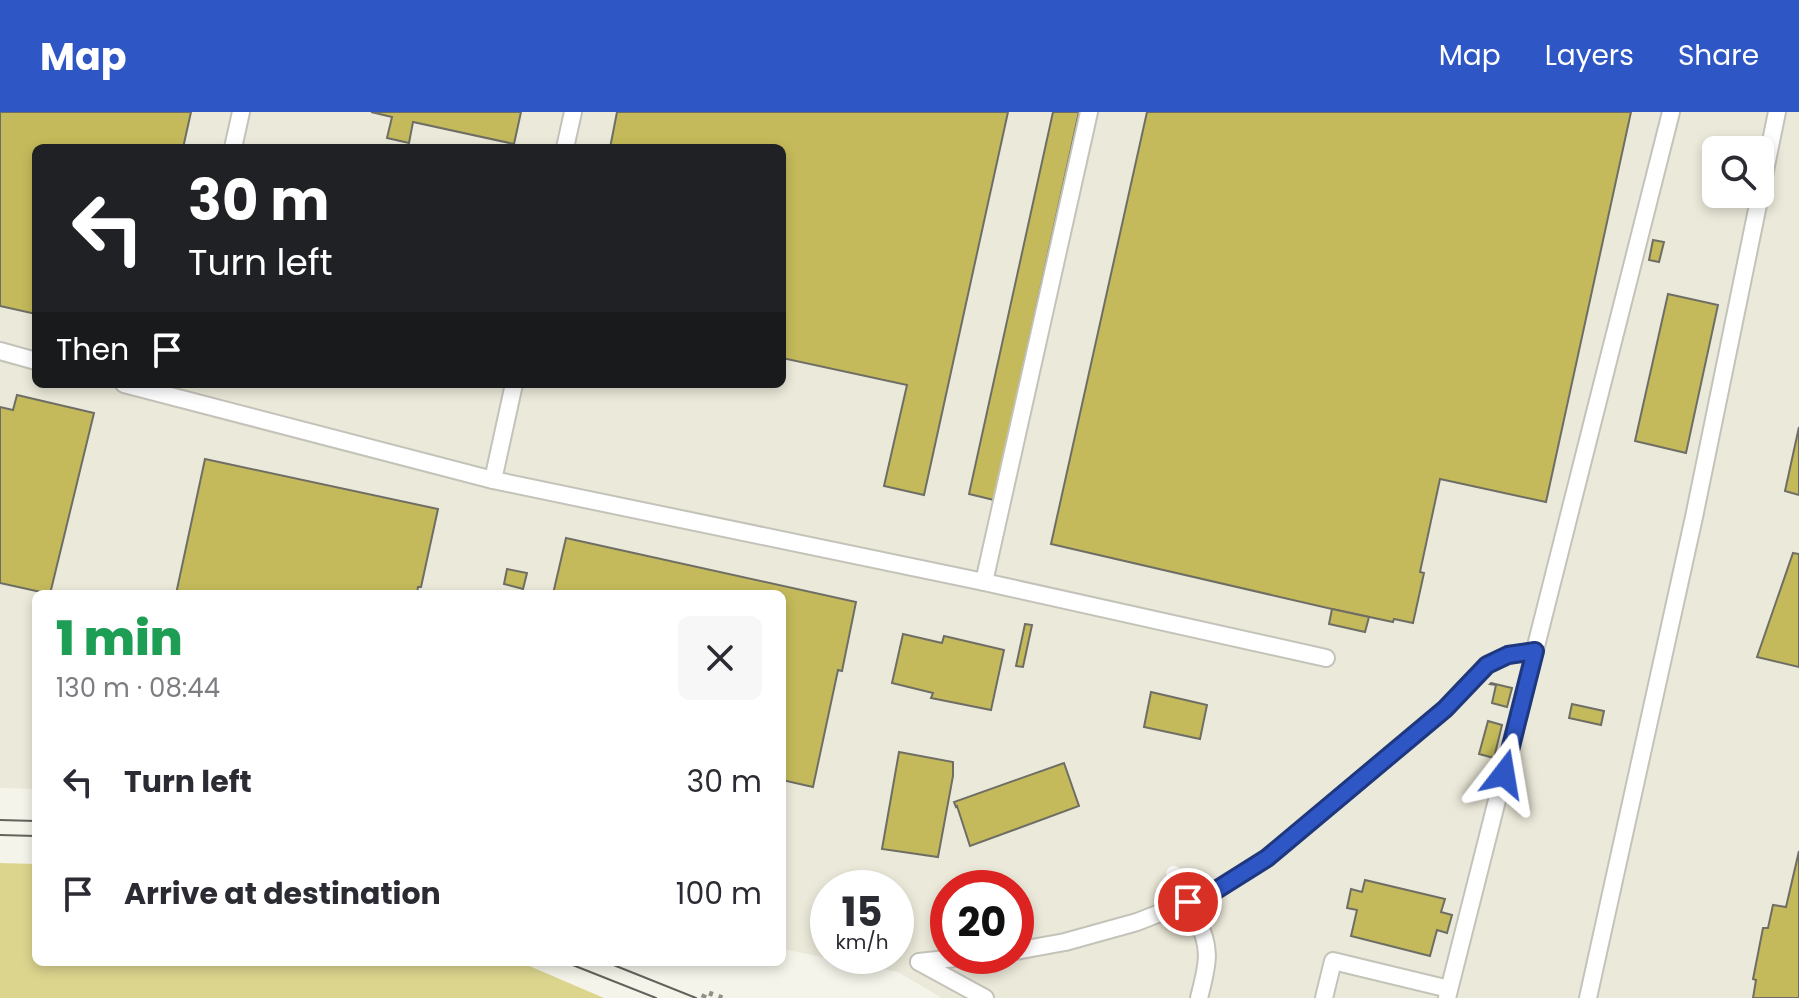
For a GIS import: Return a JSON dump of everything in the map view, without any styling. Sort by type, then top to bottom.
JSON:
[{"type":"lane","points":[[234,144],[241,112]]},
{"type":"lane","points":[[566,144],[573,112]]},
{"type":"lane","points":[[984,582],[1089,112]]},
{"type":"lane","points":[[1324,998],[1333,961],[1448,993],[1671,112]]},
{"type":"lane","points":[[1588,998],[1694,517],[1777,112]]},
{"type":"lane","points":[[0,351],[32,360]]},
{"type":"lane","points":[[155,388],[178,391],[493,480],[984,582],[1326,658]]},
{"type":"lane","points":[[493,480],[513,388]]},
{"type":"lane","points":[[1034,948],[1137,922],[1213,892],[1267,858],[1445,709],[1487,665],[1508,655],[1535,651]]},
{"type":"lane","points":[[1174,874],[1203,933],[1209,955],[1199,998]]},
{"type":"lane","points":[[930,961],[919,962],[930,968]]},
{"type":"lane","points":[[941,974],[985,998]]},
{"type":"path","points":[[703,998],[706,992],[723,998]]},
{"type":"shaded area","points":[[0,112],[1799,112],[1799,998],[942,998],[901,974],[914,974],[914,870],[810,870],[810,955],[786,950],[786,590],[32,590],[32,789],[0,788]]},
{"type":"shaded area","points":[[0,863],[32,864],[32,966],[529,966],[604,998],[0,998]]},
{"type":"building","points":[[0,112],[191,112],[184,144],[32,144],[32,313],[0,306]]},
{"type":"building","points":[[371,112],[521,112],[514,144],[413,122],[409,143],[387,138],[392,117]]},
{"type":"building","points":[[617,112],[1008,112],[924,495],[884,486],[907,385],[786,359],[786,144],[611,144]]},
{"type":"building","points":[[1053,112],[1079,112],[994,500],[969,494]]},
{"type":"building","points":[[1147,112],[1631,112],[1546,502],[1440,479],[1420,572],[1424,573],[1413,623],[1394,619],[1393,622],[1332,609],[1051,544]]},
{"type":"building","points":[[1653,240],[1664,242],[1659,262],[1649,260]]},
{"type":"building","points":[[1668,294],[1718,305],[1686,453],[1635,441]]},
{"type":"building","points":[[17,395],[94,413],[51,590],[32,590],[0,583],[0,407],[13,410]]},
{"type":"building","points":[[1799,427],[1799,495],[1785,491]]},
{"type":"building","points":[[205,459],[438,509],[421,587],[418,590],[177,590]]},
{"type":"building","points":[[566,538],[856,602],[813,787],[786,781],[786,590],[554,590]]},
{"type":"building","points":[[1793,553],[1799,554],[1799,667],[1757,657]]},
{"type":"building","points":[[507,569],[527,573],[523,589],[504,584]]},
{"type":"building","points":[[1332,609],[1369,617],[1365,632],[1329,624]]},
{"type":"building","points":[[1025,624],[1032,625],[1023,667],[1016,666]]},
{"type":"building","points":[[903,634],[942,643],[944,636],[1004,650],[991,710],[931,698],[933,693],[892,683]]},
{"type":"building","points":[[1491,683],[1512,688],[1507,707],[1492,703],[1496,685]]},
{"type":"building","points":[[1151,692],[1207,705],[1200,739],[1144,727]]},
{"type":"building","points":[[1572,704],[1604,711],[1601,725],[1569,718]]},
{"type":"building","points":[[1488,721],[1502,725],[1494,758],[1479,754]]},
{"type":"building","points":[[899,752],[953,762],[938,857],[882,849]]},
{"type":"building","points":[[1064,763],[1079,806],[970,846],[954,802]]},
{"type":"building","points":[[1799,851],[1799,998],[1753,998],[1756,980],[1753,979],[1763,928],[1768,928],[1773,905],[1786,907]]},
{"type":"building","points":[[1365,880],[1445,899],[1441,912],[1452,915],[1447,933],[1437,930],[1430,956],[1351,936],[1357,910],[1347,908],[1351,889],[1362,892]]},
{"type":"tram line","points":[[0,820],[32,821]]},
{"type":"tram line","points":[[0,835],[32,836]]},
{"type":"tram line","points":[[575,966],[656,998]]},
{"type":"tram line","points":[[616,966],[696,998]]},
{"type":"route","points":[[1188,902],[1213,892],[1267,858],[1445,709],[1487,665],[1508,655],[1535,651],[1504,774]]}]
